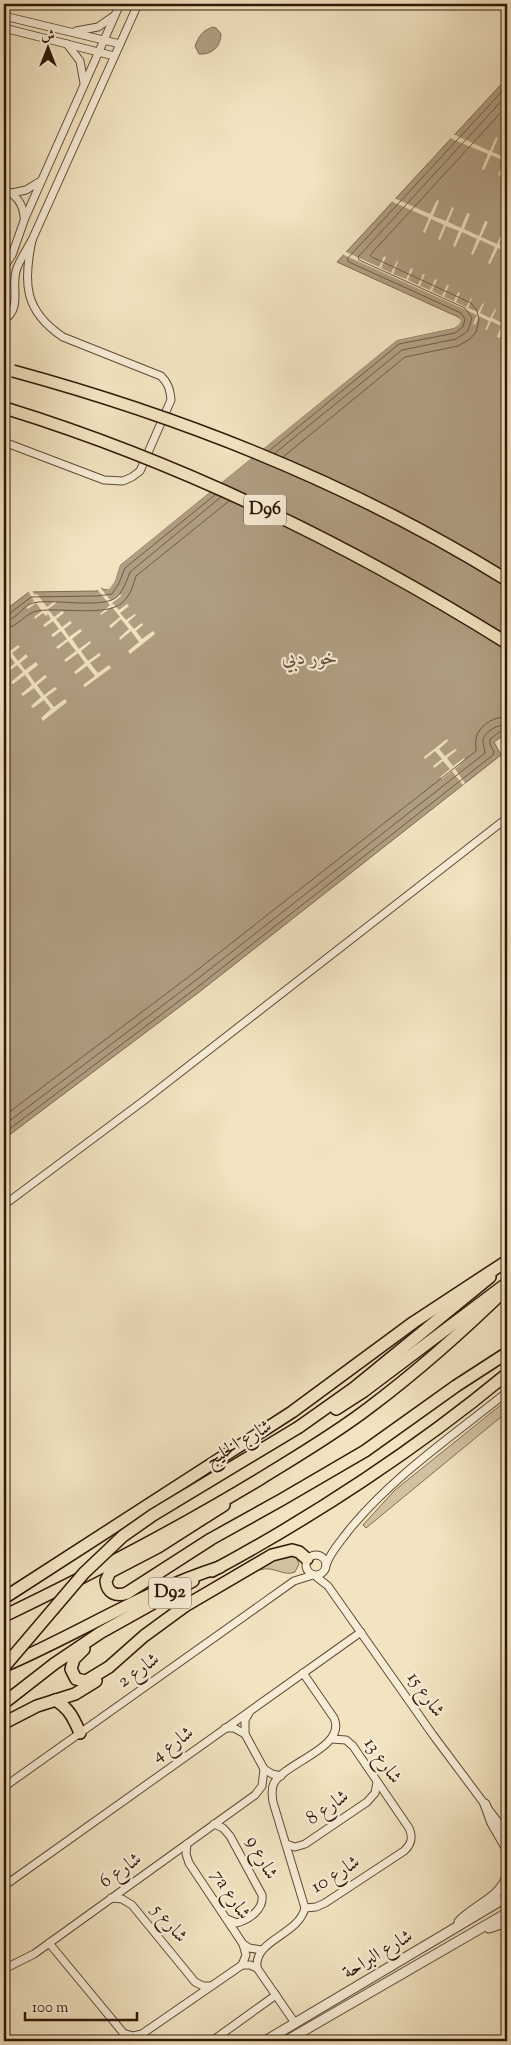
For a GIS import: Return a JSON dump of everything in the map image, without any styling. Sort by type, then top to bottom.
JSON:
[{"type":"main road","name":"D96","points":[[8,369],[92,393],[170,419],[284,464],[395,516],[507,580]]},
{"type":"main road","name":"D96","points":[[6,408],[116,445],[250,502],[380,568],[507,643]]},
{"type":"main road","name":"شارع الخليج","points":[[4,1667],[84,1573],[123,1536],[153,1515],[303,1425],[354,1388],[507,1262]]},
{"type":"main road","points":[[4,1598],[279,1421],[427,1313],[507,1262]]},
{"type":"main road","points":[[303,1425],[354,1399],[507,1283]]},
{"type":"main road","points":[[4,1616],[121,1559],[241,1491],[319,1442],[369,1408],[442,1348],[507,1288]]},
{"type":"main road","points":[[241,1491],[214,1513],[158,1547],[110,1572],[106,1581],[109,1591],[116,1595],[127,1593],[211,1539],[365,1451],[456,1386],[507,1353]]},
{"type":"main road","name":"D92","points":[[4,1703],[100,1633],[310,1513],[441,1424],[507,1374]]},
{"type":"main road","points":[[4,1723],[27,1711],[75,1694],[91,1685],[144,1636],[184,1606],[272,1556],[292,1550],[311,1558]]},
{"type":"main road","points":[[4,1667],[49,1646],[152,1592],[220,1566]]},
{"type":"main road","points":[[100,1633],[72,1662],[71,1669],[74,1676],[82,1681],[89,1680],[117,1661]]},
{"type":"main road","points":[[55,1700],[71,1714],[80,1733]]},
{"type":"street","points":[[4,267],[12,255],[24,218],[120,4]]},
{"type":"street","points":[[4,320],[12,312],[15,304],[14,285],[17,268],[32,240],[138,4]]},
{"type":"street","points":[[67,31],[78,31],[98,26],[116,14]]},
{"type":"street","points":[[4,16],[120,44]]},
{"type":"street","points":[[4,28],[114,56]]},
{"type":"street","points":[[64,42],[80,61],[84,86]]},
{"type":"street","points":[[12,193],[32,187],[42,178]]},
{"type":"street","points":[[4,189],[12,193],[20,202],[24,218]]},
{"type":"street","points":[[4,442],[104,480],[123,481],[140,471],[171,400],[167,382],[161,376],[63,337],[51,329],[41,318],[33,306],[26,278],[32,240]]},
{"type":"street","points":[[4,1205],[154,1093],[507,818]]},
{"type":"street","points":[[336,1547],[311,1558],[307,1571],[313,1575],[319,1575],[326,1568],[336,1547],[367,1510],[394,1484],[507,1392]]},
{"type":"street","points":[[311,1558],[324,1559],[326,1568]]},
{"type":"street","name":"شارع 2","points":[[294,1581],[311,1558]]},
{"type":"street","name":"شارع 15","points":[[326,1568],[328,1586]]},
{"type":"street","name":"شارع 2","points":[[4,1787],[294,1581],[313,1575]]},
{"type":"street","name":"شارع 15","points":[[313,1575],[328,1586],[507,1834]]},
{"type":"street","name":"شارع 4","points":[[4,1886],[361,1632]]},
{"type":"street","name":"شارع 13","points":[[303,1673],[336,1722],[336,1731],[332,1739],[341,1739],[350,1743],[409,1828]]},
{"type":"street","points":[[244,1734],[245,1720],[252,1708]]},
{"type":"street","points":[[224,1728],[234,1728],[244,1734],[264,1769],[272,1774],[281,1776]]},
{"type":"street","points":[[306,1908],[273,1802],[273,1785],[281,1776],[332,1739]]},
{"type":"street","points":[[255,1795],[262,1786],[264,1769]]},
{"type":"street","name":"شارع 8","points":[[286,1844],[295,1847],[305,1844],[367,1802],[375,1793],[377,1782]]},
{"type":"street","points":[[255,1795],[265,1796],[273,1802]]},
{"type":"street","name":"شارع 6","points":[[4,1969],[25,1960],[49,1944],[255,1795]]},
{"type":"street","points":[[485,1804],[492,1823],[507,1849]]},
{"type":"street","name":"شارع 15","points":[[499,1821],[507,1827]]},
{"type":"street","name":"شارع 9","points":[[214,1824],[223,1828],[230,1836],[262,1895],[262,1905],[255,1913],[237,1923],[227,1920]]},
{"type":"street","name":"شارع 10","points":[[262,1950],[296,1926],[306,1908],[321,1906],[404,1851],[412,1841],[409,1828]]},
{"type":"street","name":"7a شارع","points":[[187,1844],[186,1854],[189,1863],[243,1944],[249,1948],[262,1950]]},
{"type":"street","points":[[456,1928],[468,1913],[496,1895],[507,1877]]},
{"type":"street","name":"شارع البراحة","points":[[264,2041],[507,1897]]},
{"type":"street","name":"شارع 5","points":[[111,1898],[122,1899],[132,1905],[195,1982]]},
{"type":"street","name":"شارع البراحة","points":[[286,2041],[507,1913]]},
{"type":"street","points":[[470,1934],[507,1922]]},
{"type":"street","points":[[49,1944],[130,2041]]},
{"type":"street","points":[[123,2033],[140,2038],[242,1965],[246,1955],[243,1944]]},
{"type":"street","points":[[257,1968],[257,1959],[262,1950]]},
{"type":"street","points":[[242,1965],[250,1965],[257,1968],[295,2023]]},
{"type":"street","points":[[189,2003],[195,1993],[195,1982],[203,1986],[212,1986]]},
{"type":"street","points":[[212,2041],[276,1995]]},
{"type":"shaded area","points":[[507,1400],[507,1412],[366,1528],[363,1525],[395,1490]]},
{"type":"shaded area","points":[[281,1555],[293,1555],[296,1557],[299,1564],[295,1572],[286,1573],[269,1569],[260,1570],[258,1567]]},
{"type":"water","points":[[213,27],[221,34],[219,43],[211,52],[199,54],[195,46],[198,39],[201,34]]},
{"type":"water","name":"خور دبي","points":[[507,78],[507,739],[504,735],[494,742],[501,755],[198,993],[4,1139],[4,611],[29,592],[97,591],[101,588],[105,590],[115,581],[120,565],[397,340],[454,328],[459,325],[458,317],[337,262]]},
{"type":"pier","points":[[453,134],[490,151],[496,137],[498,138],[492,152],[505,157],[507,153],[507,163],[500,176],[498,175],[504,161],[491,155],[484,170],[482,169],[488,154],[452,139],[450,137]]},
{"type":"pier","points":[[394,198],[430,214],[437,200],[439,201],[433,216],[446,221],[452,207],[454,208],[448,222],[461,228],[467,213],[470,214],[464,229],[479,236],[485,221],[488,222],[481,237],[497,244],[504,227],[506,228],[499,244],[507,248],[507,252],[498,248],[490,264],[488,263],[495,247],[480,240],[473,255],[471,254],[477,239],[462,232],[455,247],[453,246],[459,231],[446,226],[440,240],[438,239],[444,225],[431,219],[425,233],[423,232],[429,218],[393,202],[391,200]]},
{"type":"pier","points":[[344,251],[379,267],[384,256],[386,257],[381,268],[391,273],[397,261],[393,274],[406,279],[411,268],[413,269],[408,280],[418,285],[423,274],[425,274],[420,286],[430,290],[435,279],[437,280],[432,291],[442,296],[447,285],[449,285],[444,297],[454,301],[458,292],[460,293],[456,302],[466,307],[472,298],[468,308],[478,312],[483,303],[480,313],[490,318],[495,309],[492,318],[502,323],[507,313],[507,321],[500,338],[497,337],[501,326],[491,321],[487,330],[485,330],[489,321],[479,316],[475,325],[473,324],[477,315],[344,255],[342,253]]},
{"type":"pier","points":[[455,316],[461,320],[459,325],[454,328],[397,340],[120,565],[115,581],[109,589],[101,588],[103,586],[108,587],[118,564],[395,338],[453,325],[458,321],[453,318]]},
{"type":"pier","points":[[99,586],[111,601],[120,594],[121,596],[112,603],[119,610],[127,604],[129,606],[120,613],[126,620],[136,615],[128,622],[134,629],[142,623],[143,625],[136,631],[142,639],[153,631],[155,634],[130,654],[128,651],[139,642],[131,631],[120,640],[119,638],[129,629],[121,619],[111,628],[109,626],[120,617],[112,607],[100,614],[110,605],[97,589]]},
{"type":"pier","points":[[31,589],[47,607],[55,601],[56,603],[48,609],[54,617],[62,611],[64,613],[56,619],[62,627],[70,621],[72,623],[64,629],[69,637],[80,629],[82,631],[72,639],[79,649],[90,641],[91,643],[81,651],[88,661],[99,653],[101,655],[90,663],[98,673],[109,665],[111,668],[85,687],[83,685],[95,676],[87,666],[76,674],[74,672],[85,663],[78,653],[66,662],[64,660],[76,651],[68,641],[58,649],[56,647],[67,639],[61,631],[53,637],[51,635],[59,629],[53,621],[45,627],[43,625],[51,619],[48,614],[46,616],[43,613],[35,619],[34,617],[42,611],[36,603],[28,609],[26,607],[34,601],[28,591]]},
{"type":"pier","points":[[4,643],[10,651],[18,645],[20,647],[12,653],[18,661],[26,654],[28,657],[20,663],[25,670],[36,662],[38,665],[28,673],[35,683],[45,675],[47,677],[37,685],[44,695],[55,687],[57,689],[46,697],[54,707],[65,699],[67,702],[43,721],[41,718],[51,709],[44,700],[33,708],[31,706],[41,697],[34,688],[23,696],[21,694],[32,685],[25,675],[13,684],[11,682],[23,672],[17,665],[8,672],[7,670],[15,663],[9,655],[4,660],[4,656],[8,653],[4,648]]},
{"type":"pier","points":[[447,739],[448,741],[439,749],[445,756],[455,749],[457,750],[447,758],[453,766],[464,758],[465,760],[455,769],[465,783],[463,785],[452,771],[442,779],[440,777],[450,769],[443,761],[434,768],[433,766],[442,759],[435,751],[425,759],[424,757]]}]
